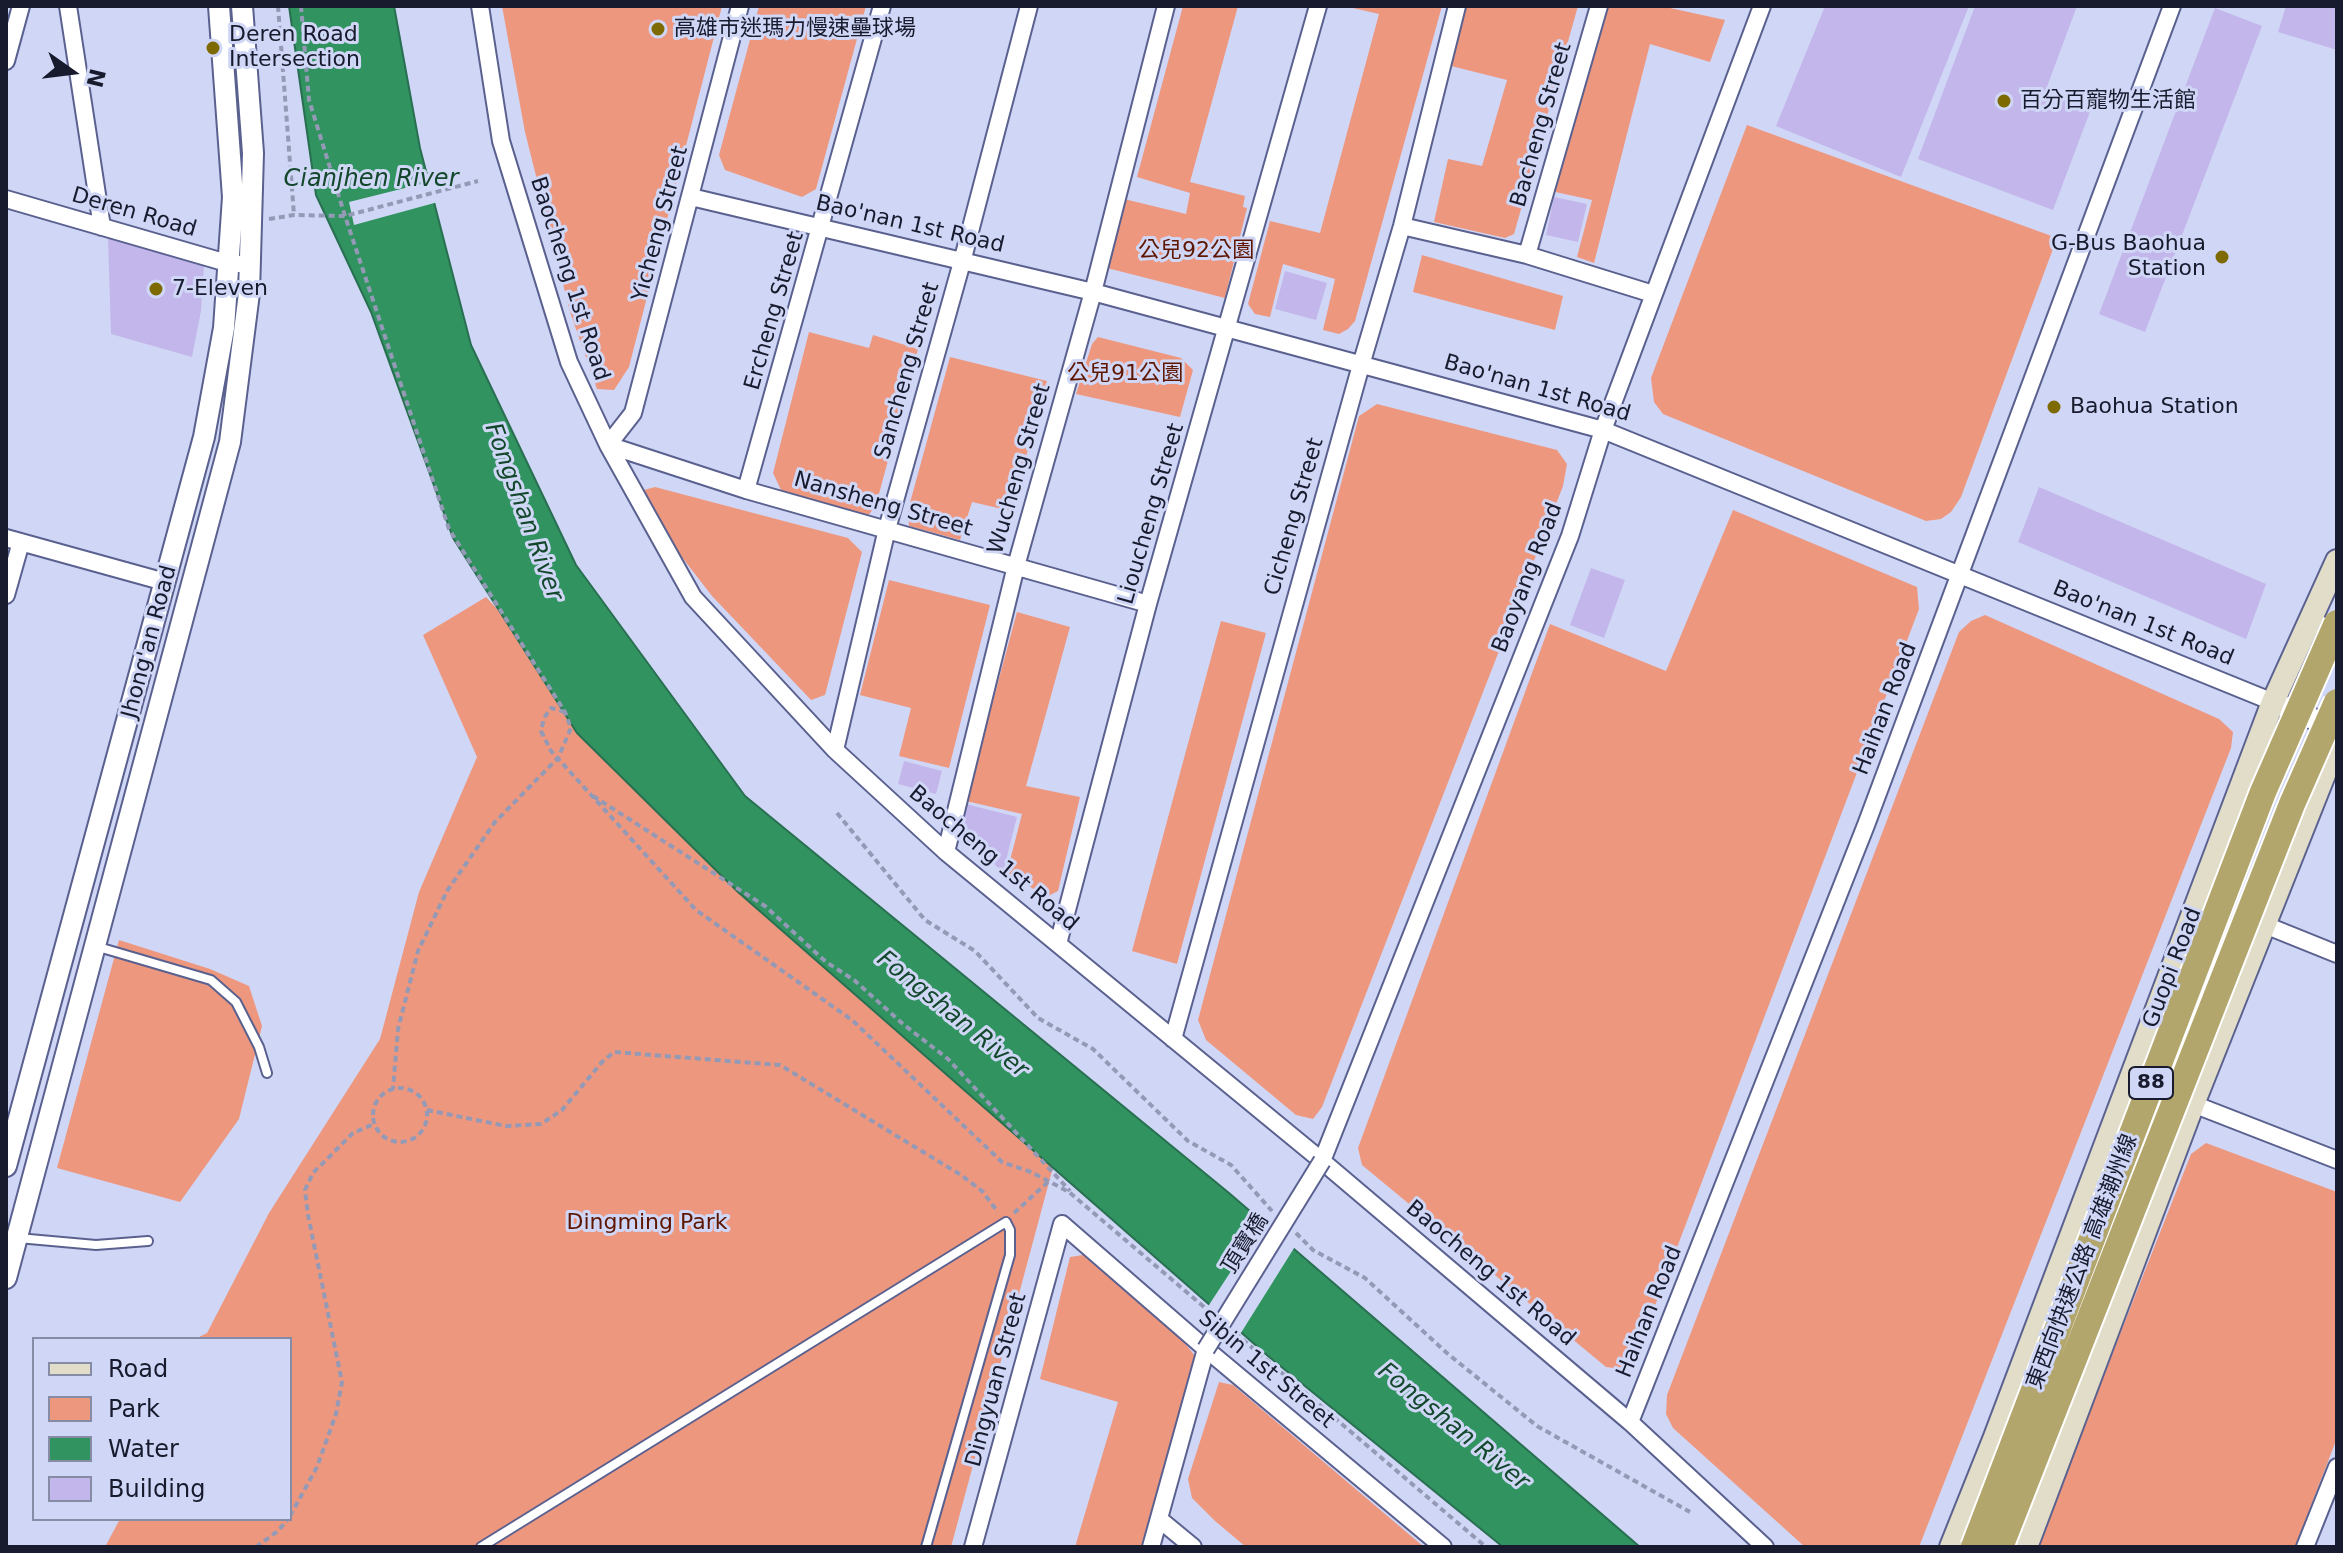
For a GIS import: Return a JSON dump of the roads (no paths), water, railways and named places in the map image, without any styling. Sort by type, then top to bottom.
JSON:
[{"type":"highway","name":"東西向快速公路 高雄潮州線","points":[[1974,1547],[2263,792],[2337,623]]},
{"type":"highway","name":"東西向快速公路 高雄潮州線","points":[[2000,1547],[2292,804],[2337,702]]},
{"type":"main road","name":"Guopi Road","points":[[1951,1547],[2273,702],[2337,561]]},
{"type":"main road","points":[[2026,1547],[2193,1104],[2337,742]]},
{"type":"street","points":[[6,61],[11,25],[21,6]]},
{"type":"street","points":[[68,6],[102,227]]},
{"type":"street","name":"Jhong'an Road","points":[[6,1166],[204,437],[224,328],[233,197],[219,6]]},
{"type":"street","name":"Jhong'an Road","points":[[6,1278],[12,1238],[230,442],[250,266],[253,153],[242,6]]},
{"type":"street","name":"Baocheng 1st Road","points":[[480,6],[501,141],[569,362],[608,445],[693,597],[835,750],[946,852],[1322,1161],[1630,1422],[1765,1547]]},
{"type":"street","name":"Yicheng Street","points":[[608,445],[633,413],[740,6]]},
{"type":"street","name":"Ercheng Street","points":[[746,490],[882,6]]},
{"type":"street","name":"Sancheng Street","points":[[835,750],[887,529],[962,262],[1029,6]]},
{"type":"street","name":"Wucheng Street","points":[[946,852],[1016,566],[1093,292],[1166,6]]},
{"type":"street","name":"Lioucheng Street","points":[[1058,944],[1148,604],[1318,6]]},
{"type":"street","name":"Cicheng Street","points":[[1173,1039],[1402,226],[1457,6]]},
{"type":"street","name":"Bacheng Street","points":[[1527,255],[1599,6]]},
{"type":"street","name":"Baoyang Road","points":[[1322,1161],[1570,536],[1603,430],[1762,6]]},
{"type":"street","name":"Haihan Road","points":[[1630,1422],[1866,825],[2172,6]]},
{"type":"street","name":"Bao'nan 1st Road","points":[[691,197],[1093,292],[1603,430],[2337,729]]},
{"type":"street","name":"Deren Road","points":[[6,199],[227,263],[250,266]]},
{"type":"street","points":[[1402,226],[1527,255],[1653,294]]},
{"type":"street","name":"Nansheng Street","points":[[608,445],[746,490],[1148,604]]},
{"type":"street","points":[[6,595],[13,540],[165,582]]},
{"type":"street","points":[[2265,925],[2337,954]]},
{"type":"street","points":[[2193,1104],[2337,1160]]},
{"type":"street","name":"頂寶橋","points":[[1151,1547],[1206,1349],[1322,1161]]},
{"type":"street","name":"Sibin 1st Street","points":[[1062,1224],[1443,1547]]},
{"type":"street","name":"Dingyuan Street","points":[[973,1547],[1062,1224]]},
{"type":"street","points":[[2305,1547],[2337,1467]]},
{"type":"street","points":[[1159,1519],[1193,1547]]},
{"type":"lane","points":[[94,946],[211,980],[236,1002],[259,1047],[267,1073]]},
{"type":"lane","points":[[481,1547],[1006,1222],[1010,1230],[1010,1255],[926,1547]]},
{"type":"lane","points":[[12,1238],[96,1245],[148,1241]]},
{"type":"water","name":"Cianjhen River","points":[[289,6],[394,6],[420,148],[471,345],[576,565],[745,796],[1229,1193],[1640,1547],[1503,1547],[1268,1356],[738,892],[577,733],[453,538],[371,312],[316,195]]},
{"type":"place","name":"高雄市迷瑪力慢速壘球場","points":[[658,29]]},
{"type":"place","name":"Deren Road Intersection","points":[[213,48]]},
{"type":"place","name":"百分百寵物生活館","points":[[2004,101]]},
{"type":"place","name":"G-Bus Baohua Station","points":[[2222,257]]},
{"type":"place","name":"7-Eleven","points":[[156,289]]},
{"type":"place","name":"Baohua Station","points":[[2054,407]]},
{"type":"park label","name":"公兒92公園","points":[[1196,251]]},
{"type":"park label","name":"公兒91公園","points":[[1125,374]]},
{"type":"park label","name":"Dingming Park","points":[[647,1223]]},
{"type":"water label","name":"Fongshan River","points":[[523,512]]},
{"type":"water label","name":"Fongshan River","points":[[952,1015]]},
{"type":"water label","name":"Fongshan River","points":[[1453,1427]]}]
